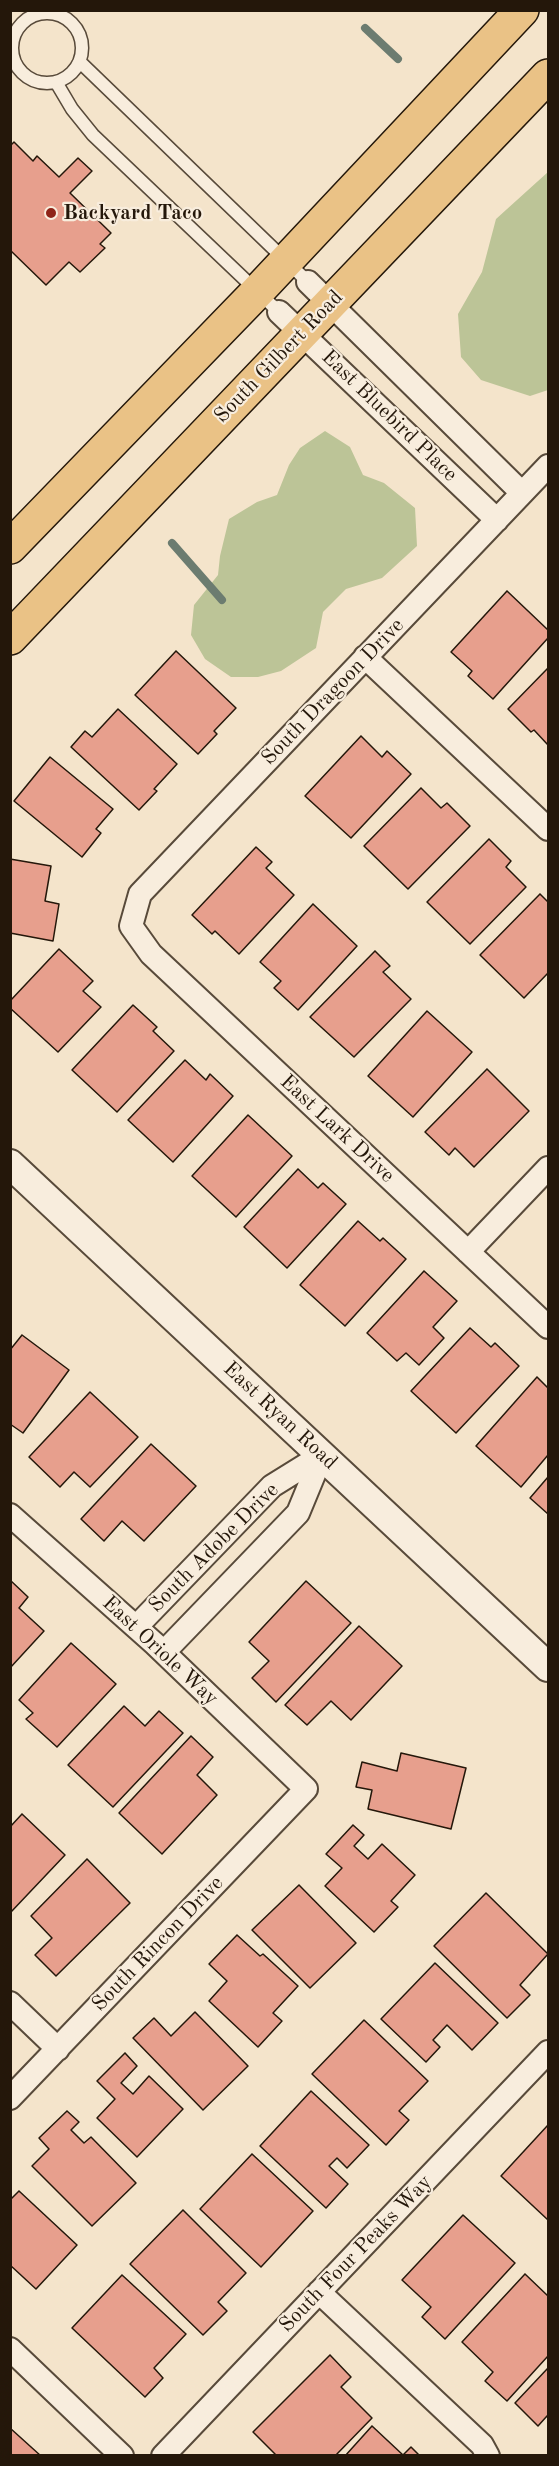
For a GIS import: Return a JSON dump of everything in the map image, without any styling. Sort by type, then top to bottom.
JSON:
[{"type":"main road","name":"South Gilbert Road","points":[[10,547],[279,312],[308,282],[522,10]]},
{"type":"main road","name":"South Gilbert Road","points":[[10,638],[279,312],[308,282],[549,75]]},
{"type":"street","name":"East Bluebird Place","points":[[308,282],[522,493]]},
{"type":"street","name":"East Bluebird Place","points":[[279,312],[497,520]]},
{"type":"street","name":"South Dragoon Drive","points":[[131,926],[140,894],[549,466]]},
{"type":"street","points":[[365,657],[549,829]]},
{"type":"street","name":"East Lark Drive","points":[[131,926],[151,954],[549,1327]]},
{"type":"street","name":"East Ryan Road","points":[[10,1164],[549,1667]]},
{"type":"street","points":[[468,1251],[549,1168]]},
{"type":"street","name":"South Adobe Drive","points":[[136,1627],[272,1486],[322,1455]]},
{"type":"street","name":"South Adobe Drive","points":[[164,1652],[298,1513],[322,1455]]},
{"type":"street","name":"East Oriole Way","points":[[10,1515],[164,1652],[306,1790]]},
{"type":"street","name":"South Rincon Drive","points":[[10,2098],[306,1790]]},
{"type":"street","points":[[10,2003],[58,2049]]},
{"type":"street","name":"South Four Peaks Way","points":[[163,2456],[549,2052]]},
{"type":"street","points":[[319,2292],[482,2445],[488,2456]]},
{"type":"street","points":[[10,2349],[122,2456]]},
{"type":"lane","points":[[68,14],[82,41],[83,54],[80,62],[71,75],[56,82],[40,83],[29,79],[20,71],[15,62],[13,40],[23,15],[68,14]]},
{"type":"lane","name":"East Bluebird Place","points":[[80,62],[308,282]]},
{"type":"lane","name":"East Bluebird Place","points":[[56,82],[72,109],[93,135],[279,312]]},
{"type":"green space","points":[[548,172],[548,390],[530,396],[481,380],[461,357],[458,314],[482,272],[496,219]]},
{"type":"green space","points":[[325,431],[350,447],[363,475],[384,483],[415,508],[417,546],[382,578],[346,589],[323,612],[316,648],[281,671],[258,677],[231,677],[205,659],[191,635],[194,605],[218,575],[229,519],[257,502],[277,495],[289,465],[300,448]]},
{"type":"building","name":"Backyard Taco","points":[[14,142],[33,161],[37,156],[59,177],[78,158],[92,171],[70,193],[111,233],[100,244],[105,248],[80,272],[69,262],[46,285],[10,250],[10,146]]},
{"type":"building","points":[[507,591],[548,630],[548,638],[493,699],[468,676],[472,671],[451,652]]},
{"type":"building","points":[[176,651],[236,708],[214,731],[217,734],[198,754],[135,695]]},
{"type":"building","points":[[548,668],[548,745],[508,709]]},
{"type":"building","points":[[118,709],[177,764],[154,789],[157,791],[139,810],[71,747],[85,731],[92,737]]},
{"type":"building","points":[[361,736],[382,757],[387,751],[411,774],[351,838],[305,796]]},
{"type":"building","points":[[50,757],[113,809],[96,829],[101,833],[82,857],[14,801]]},
{"type":"building","points":[[421,788],[441,808],[447,803],[470,826],[408,889],[364,846]]},
{"type":"building","points":[[489,839],[511,861],[506,867],[526,887],[470,944],[427,902]]},
{"type":"building","points":[[256,847],[272,862],[266,868],[294,895],[239,954],[215,931],[212,934],[192,915]]},
{"type":"building","points":[[10,859],[51,866],[45,901],[59,904],[53,941],[10,933]]},
{"type":"building","points":[[540,894],[548,902],[548,973],[524,998],[480,955]]},
{"type":"building","points":[[313,904],[357,946],[298,1010],[274,988],[281,981],[260,962]]},
{"type":"building","points":[[59,949],[93,981],[83,991],[101,1007],[58,1052],[10,1008],[10,1001]]},
{"type":"building","points":[[375,951],[390,966],[383,972],[411,999],[354,1057],[310,1017]]},
{"type":"building","points":[[133,1005],[157,1027],[153,1031],[174,1051],[117,1112],[72,1070]]},
{"type":"building","points":[[427,1011],[472,1052],[413,1117],[368,1076]]},
{"type":"building","points":[[185,1060],[206,1080],[210,1074],[233,1096],[173,1162],[128,1120]]},
{"type":"building","points":[[487,1069],[529,1111],[474,1167],[455,1148],[449,1155],[425,1132]]},
{"type":"building","points":[[248,1115],[292,1156],[236,1217],[192,1176]]},
{"type":"building","points":[[298,1169],[318,1188],[323,1183],[346,1204],[287,1268],[244,1227]]},
{"type":"building","points":[[358,1221],[380,1241],[383,1238],[406,1259],[345,1326],[300,1285]]},
{"type":"building","points":[[424,1271],[457,1301],[433,1327],[444,1338],[419,1365],[406,1353],[397,1361],[367,1333]]},
{"type":"building","points":[[470,1328],[491,1347],[495,1343],[519,1366],[456,1433],[411,1391]]},
{"type":"building","points":[[22,1335],[69,1370],[23,1433],[10,1424],[10,1350]]},
{"type":"building","points":[[537,1377],[548,1388],[548,1455],[521,1487],[476,1446]]},
{"type":"building","points":[[90,1392],[138,1437],[90,1487],[74,1472],[60,1487],[29,1457]]},
{"type":"building","points":[[151,1444],[196,1486],[144,1541],[122,1521],[104,1541],[81,1519]]},
{"type":"building","points":[[548,1477],[548,1514],[530,1498]]},
{"type":"building","points":[[10,1580],[28,1597],[19,1608],[44,1631],[10,1668]]},
{"type":"building","points":[[306,1581],[351,1623],[276,1702],[252,1678],[269,1661],[249,1642]]},
{"type":"building","points":[[359,1626],[402,1666],[351,1720],[331,1701],[307,1725],[285,1705]]},
{"type":"building","points":[[71,1643],[116,1684],[57,1747],[26,1719],[33,1713],[19,1700]]},
{"type":"building","points":[[124,1706],[145,1726],[159,1711],[183,1733],[113,1807],[68,1765]]},
{"type":"building","points":[[191,1736],[213,1757],[197,1775],[217,1795],[162,1854],[119,1813]]},
{"type":"building","points":[[401,1753],[466,1768],[451,1829],[368,1809],[372,1790],[356,1787],[362,1762],[397,1771]]},
{"type":"building","points":[[22,1814],[65,1855],[11,1912],[10,1827]]},
{"type":"building","points":[[353,1825],[364,1835],[354,1846],[368,1859],[382,1844],[415,1875],[391,1901],[398,1907],[374,1932],[325,1886],[342,1868],[326,1854]]},
{"type":"building","points":[[87,1859],[130,1903],[56,1976],[35,1955],[52,1938],[31,1916]]},
{"type":"building","points":[[299,1885],[356,1943],[310,1988],[252,1930]]},
{"type":"building","points":[[486,1893],[548,1954],[520,1985],[530,1995],[507,2018],[434,1946]]},
{"type":"building","points":[[237,1935],[260,1956],[263,1954],[298,1986],[273,2013],[282,2021],[258,2047],[209,2001],[227,1981],[209,1964]]},
{"type":"building","points":[[435,1963],[498,2023],[472,2050],[447,2025],[433,2040],[440,2047],[426,2062],[381,2019]]},
{"type":"building","points":[[195,2012],[248,2066],[203,2110],[133,2038],[154,2018],[171,2036]]},
{"type":"building","points":[[364,2020],[428,2081],[399,2111],[409,2120],[386,2145],[312,2074]]},
{"type":"building","points":[[125,2053],[137,2066],[121,2083],[133,2094],[149,2076],[183,2109],[137,2157],[97,2118],[115,2099],[97,2081]]},
{"type":"building","points":[[311,2091],[369,2145],[347,2168],[337,2158],[329,2166],[348,2184],[326,2208],[260,2146]]},
{"type":"building","points":[[67,2111],[79,2122],[71,2130],[84,2143],[91,2137],[136,2183],[92,2226],[32,2166],[49,2149],[39,2138]]},
{"type":"building","points":[[548,2125],[548,2220],[501,2176]]},
{"type":"building","points":[[252,2154],[313,2211],[261,2267],[200,2209]]},
{"type":"building","points":[[19,2191],[77,2245],[36,2289],[10,2265],[10,2200]]},
{"type":"building","points":[[183,2210],[246,2273],[218,2302],[227,2311],[203,2335],[130,2264]]},
{"type":"building","points":[[463,2215],[515,2263],[445,2339],[422,2317],[431,2307],[402,2280]]},
{"type":"building","points":[[525,2274],[548,2296],[548,2356],[507,2401],[485,2381],[493,2372],[462,2342]]},
{"type":"building","points":[[122,2275],[186,2334],[154,2368],[163,2378],[145,2397],[72,2328]]},
{"type":"building","points":[[330,2355],[351,2377],[341,2387],[372,2418],[335,2456],[277,2456],[253,2432]]},
{"type":"building","points":[[548,2368],[548,2418],[547,2416],[538,2426],[515,2403]]},
{"type":"building","points":[[372,2426],[403,2455],[411,2447],[420,2456],[345,2456]]},
{"type":"building","points":[[10,2428],[41,2456],[10,2456]]},
{"type":"waterway","points":[[365,28],[398,59]]},
{"type":"waterway","points":[[172,543],[222,600]]},
{"type":"place","name":"Backyard Taco","points":[[51,213]]}]
